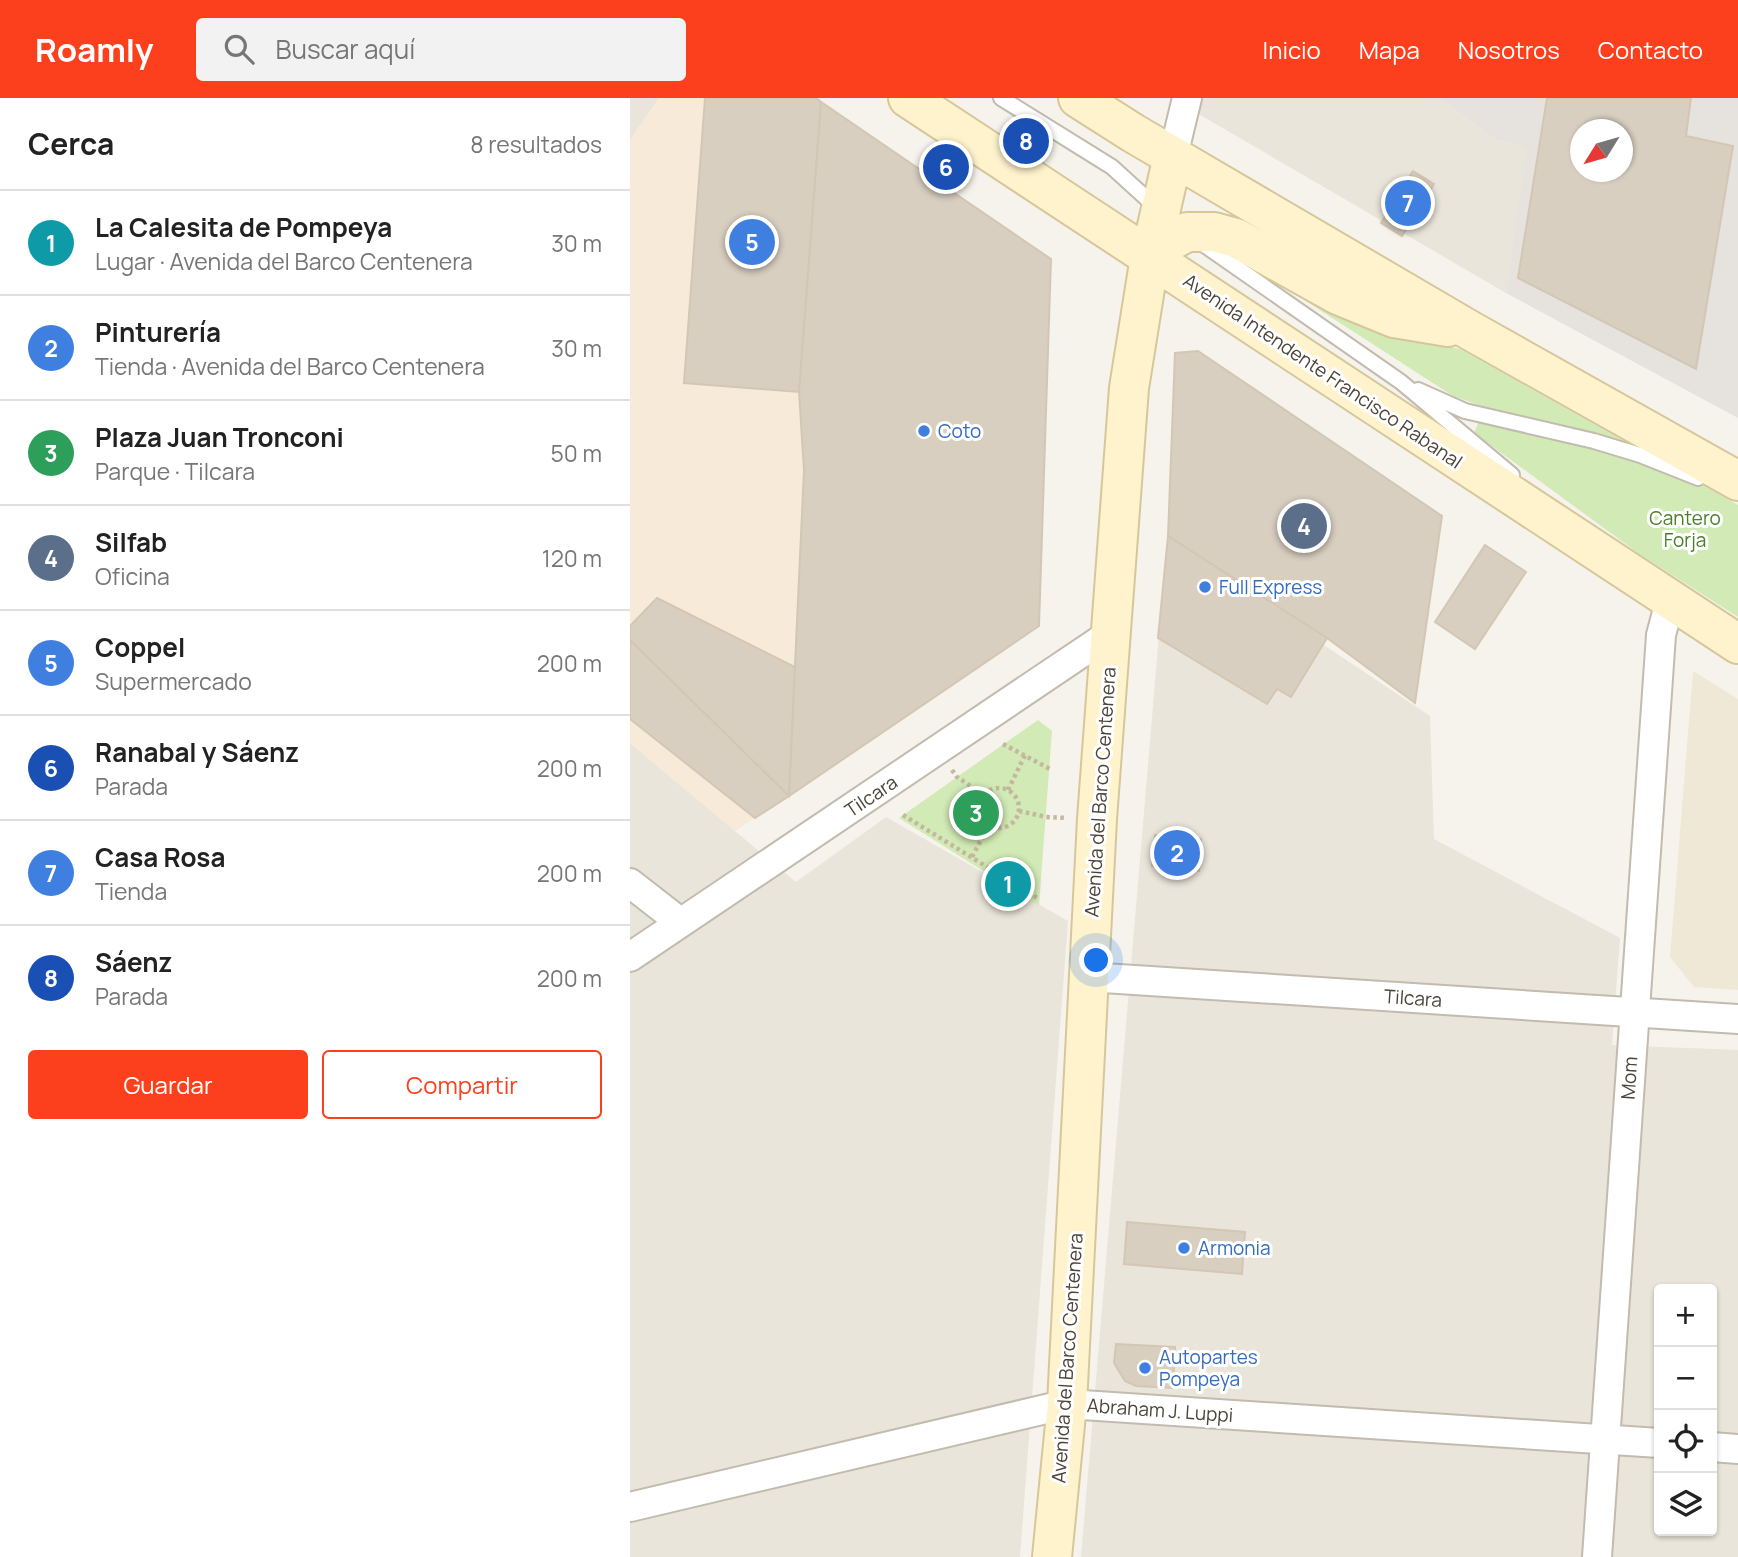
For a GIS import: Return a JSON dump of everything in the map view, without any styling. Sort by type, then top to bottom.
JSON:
[{"type":"main road","name":"Avenida Intendente Francisco Rabanal","points":[[908,98],[1738,644]]},
{"type":"main road","points":[[1078,98],[1722,482]]},
{"type":"main road","name":"Avenida del Barco Centenera","points":[[1052,1557],[1067,1404],[1088,978],[1129,388],[1150,257],[1174,222],[1173,156]]},
{"type":"main road","points":[[1174,222],[1236,238],[1338,295],[1394,318],[1471,331]]},
{"type":"street","points":[[1173,156],[1187,98]]},
{"type":"street","name":"Mom","points":[[1597,1557],[1661,635],[1656,592]]},
{"type":"street","name":"Tilcara","points":[[630,957],[1111,633]]},
{"type":"street","points":[[630,883],[680,922]]},
{"type":"street","name":"Tilcara","points":[[1088,978],[1738,1019]]},
{"type":"street","name":"Abraham J. Luppi","points":[[630,1507],[1067,1404],[1654,1443]]},
{"type":"street","points":[[1717,1447],[1738,1449]]},
{"type":"lane","points":[[1002,98],[1112,167],[1174,222],[1401,382],[1656,592]]},
{"type":"lane","points":[[1401,382],[1465,411],[1594,441],[1722,482]]},
{"type":"path","points":[[1003,744],[1050,769]]},
{"type":"path","points":[[1008,790],[1025,755]]},
{"type":"path","points":[[957,777],[984,795]]},
{"type":"path","points":[[993,789],[1008,790],[1017,798],[1019,811],[1014,822],[1009,826],[997,828],[989,825],[979,810],[984,795],[993,789]]},
{"type":"path","points":[[1019,811],[1046,817]]},
{"type":"path","points":[[903,815],[1039,899]]},
{"type":"path","points":[[972,857],[989,825]]},
{"type":"path","points":[[1009,826],[1012,833]]},
{"type":"shaded area","points":[[630,98],[659,98],[630,140]]},
{"type":"shaded area","points":[[659,98],[818,98],[1051,259],[1039,626],[735,831],[630,743],[630,140]]},
{"type":"shaded area","points":[[1171,98],[1439,98],[1496,140],[1528,148],[1506,293]]},
{"type":"shaded area","points":[[1439,98],[1738,98],[1738,418],[1506,293],[1527,148],[1496,140]]},
{"type":"shaded area","points":[[1167,540],[1430,716],[1434,839],[1620,938],[1612,1045],[1738,1050],[1738,1557],[1081,1557]]},
{"type":"shaded area","points":[[1693,671],[1738,699],[1738,990],[1694,987],[1670,957]]},
{"type":"shaded area","points":[[630,743],[796,882],[886,817],[1068,921],[1020,1557],[630,1557]]},
{"type":"green space","name":"Cantero Forja","points":[[1244,261],[1375,333],[1460,349],[1738,505],[1738,617],[1638,553],[1474,433],[1485,407],[1453,396]]},
{"type":"green space","points":[[1038,720],[1052,731],[1039,906],[899,818]]},
{"type":"building","points":[[705,98],[816,98],[821,102],[799,392],[684,383]]},
{"type":"building","points":[[1547,98],[1691,98],[1686,136],[1733,146],[1696,369],[1518,278]]},
{"type":"building","name":"Coto","points":[[821,102],[1051,259],[1039,626],[789,796],[804,470],[799,392]]},
{"type":"building","points":[[1413,171],[1434,184],[1402,236],[1381,223]]},
{"type":"building","points":[[1198,351],[1442,516],[1415,703],[1327,638],[1168,536],[1175,353]]},
{"type":"building","name":"Full Express","points":[[1168,536],[1327,638],[1291,697],[1277,689],[1267,704],[1158,638]]},
{"type":"building","points":[[1485,545],[1526,572],[1475,649],[1435,622]]},
{"type":"building","points":[[657,598],[795,667],[789,796],[630,640],[630,626]]},
{"type":"building","points":[[630,640],[789,796],[755,818],[630,719]]},
{"type":"building","points":[[1155,835],[1201,839],[1199,871],[1152,866]]},
{"type":"building","name":"Armonia","points":[[1127,1222],[1245,1232],[1242,1274],[1124,1264]]},
{"type":"building","name":"Autopartes Pompeya","points":[[1116,1344],[1175,1347],[1173,1388],[1136,1386],[1125,1381],[1114,1363]]},
{"type":"place","name":"Sáenz","points":[[1026,141]]},
{"type":"place","name":"Ranabal y Sáenz","points":[[946,167]]},
{"type":"place","name":"Casa Rosa","points":[[1408,203]]},
{"type":"place","name":"Coppel","points":[[752,242]]},
{"type":"place","name":"Coto","points":[[924,431]]},
{"type":"place","name":"Silfab","points":[[1304,526]]},
{"type":"place","name":"Full Express","points":[[1205,587]]},
{"type":"place","name":"Plaza Juan Tronconi","points":[[976,813]]},
{"type":"place","name":"Pinturería","points":[[1177,853]]},
{"type":"place","name":"La Calesita de Pompeya","points":[[1008,884]]},
{"type":"place","name":"Armonia","points":[[1184,1248]]},
{"type":"place","name":"Autopartes Pompeya","points":[[1145,1368]]}]
